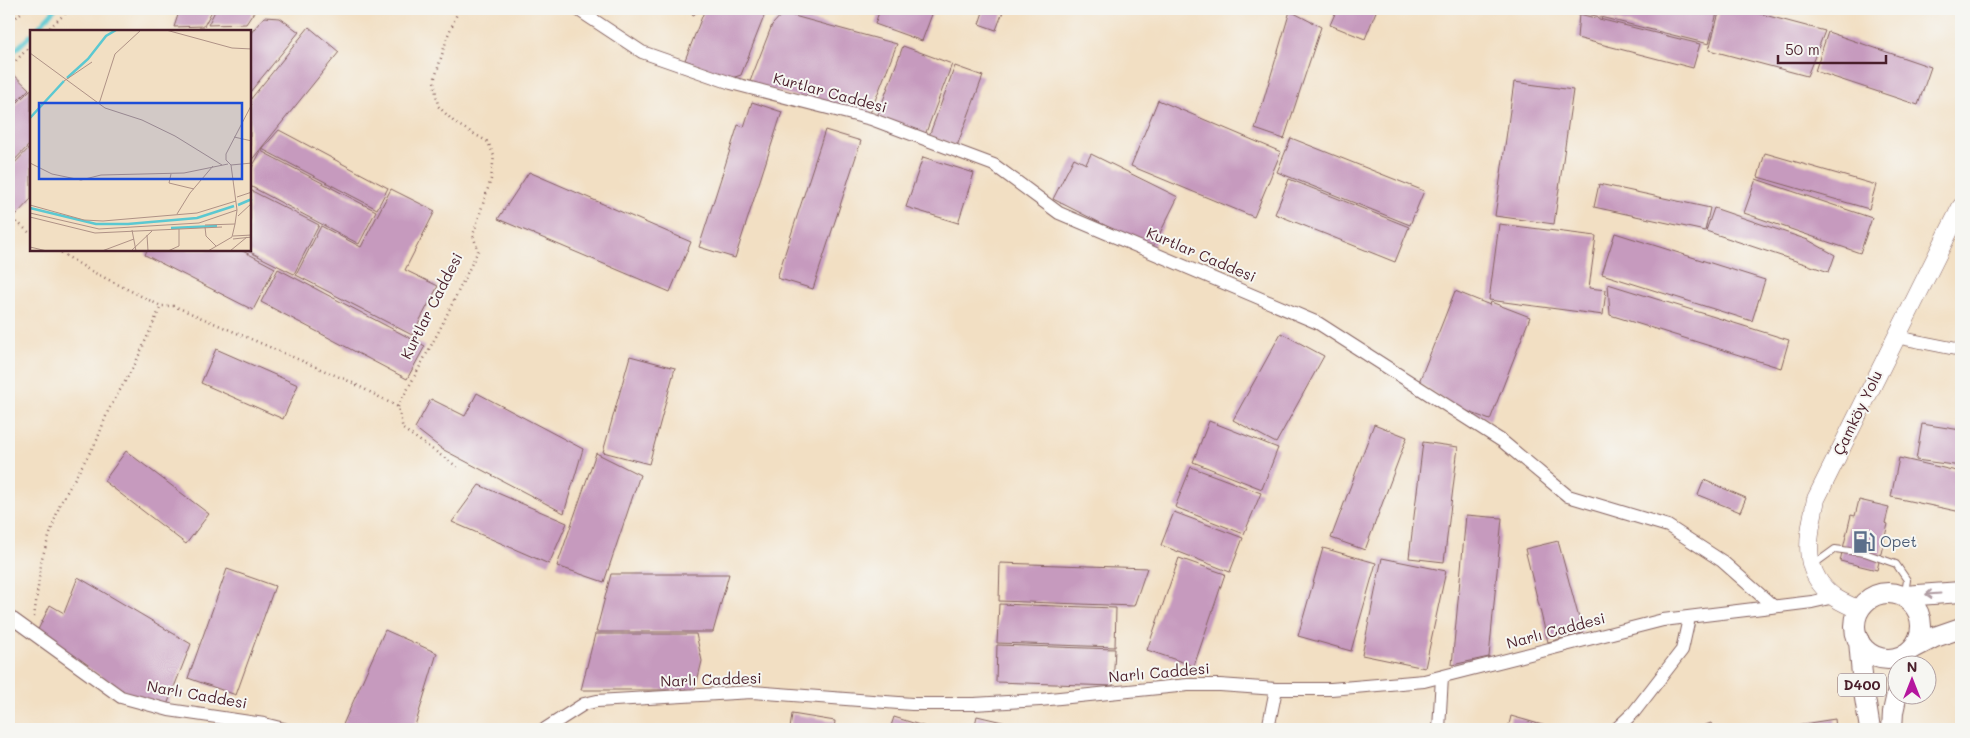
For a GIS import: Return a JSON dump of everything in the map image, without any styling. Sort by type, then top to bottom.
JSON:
[{"type":"main road","name":"Çamköy Yolu","points":[[1859,610],[1834,597],[1820,582],[1809,559],[1808,542],[1816,499],[1961,208]]},
{"type":"main road","points":[[1859,610],[1865,601],[1884,592],[1904,596],[1961,592]]},
{"type":"main road","points":[[1904,596],[1918,611],[1921,621],[1918,640],[1906,656]]},
{"type":"main road","name":"D400","points":[[1859,610],[1855,620],[1855,631],[1859,641],[1865,650],[1879,657],[1888,658]]},
{"type":"main road","points":[[1906,656],[1936,637],[1961,628]]},
{"type":"main road","name":"D400","points":[[1859,641],[1862,686],[1870,729]]},
{"type":"main road","name":"D400","points":[[1892,729],[1894,706]]},
{"type":"street","name":"Kurtlar Caddesi","points":[[584,11],[642,52],[731,83],[871,119],[994,165],[1059,213],[1318,323],[1502,440],[1568,496],[1668,526],[1722,561],[1774,606]]},
{"type":"street","points":[[1896,337],[1961,350]]},
{"type":"street","name":"Narlı Caddesi","points":[[545,729],[584,704],[597,701],[752,692],[912,704],[974,704],[1040,700],[1188,685],[1276,689],[1407,684],[1442,677],[1635,627],[1686,618],[1812,602],[1834,597]]},
{"type":"street","name":"Narlı Caddesi","points":[[9,618],[121,697],[169,710],[264,724],[284,729]]},
{"type":"street","points":[[1616,729],[1634,712],[1682,650],[1688,623],[1686,618]]},
{"type":"street","points":[[1439,729],[1442,677]]},
{"type":"street","points":[[1268,729],[1276,689]]},
{"type":"lane","points":[[1812,565],[1835,549],[1865,553],[1896,564],[1907,580],[1904,596]]},
{"type":"path","points":[[9,24],[25,9]]},
{"type":"path","points":[[47,30],[70,9]]},
{"type":"path","name":"Kurtlar Caddesi","points":[[398,407],[440,329],[478,251],[473,234],[491,179],[494,156],[488,142],[455,123],[438,106],[434,81],[448,35],[459,9]]},
{"type":"path","points":[[9,68],[30,47]]},
{"type":"path","points":[[9,215],[30,233]]},
{"type":"path","points":[[59,251],[89,270],[161,306],[174,306],[351,382],[398,407],[403,429],[458,468]]},
{"type":"path","points":[[32,634],[42,558],[60,504],[96,440],[108,411],[135,364],[161,306]]},
{"type":"building","points":[[180,9],[213,9],[204,26],[174,27]]},
{"type":"building","points":[[216,9],[256,9],[246,24],[208,25]]},
{"type":"building","points":[[680,9],[697,9],[694,15]]},
{"type":"building","points":[[705,9],[767,9],[741,75],[732,78],[685,60]]},
{"type":"building","points":[[880,9],[934,9],[922,41],[875,24]]},
{"type":"building","points":[[984,9],[1004,9],[996,30],[979,24]]},
{"type":"building","points":[[1337,9],[1377,9],[1365,39],[1330,25]]},
{"type":"building","points":[[1580,9],[1718,9],[1709,44],[1580,12]]},
{"type":"building","points":[[1720,9],[1742,9],[1825,31],[1807,76],[1709,50]]},
{"type":"building","points":[[1290,11],[1321,27],[1284,139],[1255,129]]},
{"type":"building","points":[[783,13],[897,44],[869,116],[749,84],[772,25]]},
{"type":"building","points":[[1579,14],[1700,44],[1693,68],[1577,38]]},
{"type":"building","points":[[264,17],[280,18],[299,32],[251,91],[251,33]]},
{"type":"building","points":[[309,27],[339,52],[251,161],[251,99]]},
{"type":"building","points":[[1828,32],[1931,67],[1918,105],[1815,71]]},
{"type":"building","points":[[903,46],[952,64],[925,135],[877,117]]},
{"type":"building","points":[[955,66],[983,76],[957,146],[929,136]]},
{"type":"building","points":[[9,70],[29,89],[9,109]]},
{"type":"building","points":[[1514,82],[1573,90],[1554,224],[1495,216]]},
{"type":"building","points":[[30,90],[30,144],[9,166],[9,111]]},
{"type":"building","points":[[1158,100],[1281,152],[1254,217],[1131,166]]},
{"type":"building","points":[[752,102],[782,112],[735,258],[699,247],[738,125],[744,127]]},
{"type":"building","points":[[279,130],[388,188],[377,209],[262,149]]},
{"type":"building","points":[[825,130],[861,141],[813,289],[777,278]]},
{"type":"building","points":[[1291,138],[1424,191],[1410,225],[1277,172]]},
{"type":"building","points":[[30,147],[30,200],[16,215],[9,209],[9,169]]},
{"type":"building","points":[[261,151],[376,211],[359,244],[251,187],[251,169]]},
{"type":"building","points":[[1765,153],[1876,185],[1869,209],[1758,177]]},
{"type":"building","points":[[1091,154],[1178,197],[1152,249],[1053,199],[1074,158],[1086,164]]},
{"type":"building","points":[[923,157],[974,173],[958,223],[906,207]]},
{"type":"building","points":[[529,172],[691,242],[670,292],[498,219]]},
{"type":"building","points":[[1289,179],[1409,227],[1395,262],[1275,214]]},
{"type":"building","points":[[1756,179],[1872,218],[1860,253],[1744,213]]},
{"type":"building","points":[[1599,184],[1710,208],[1705,231],[1594,207]]},
{"type":"building","points":[[391,189],[435,211],[405,270],[438,286],[412,335],[296,275],[321,226],[361,247]]},
{"type":"building","points":[[251,191],[319,225],[294,274],[248,251],[251,251]]},
{"type":"building","points":[[1714,208],[1808,240],[1835,255],[1829,272],[1706,231]]},
{"type":"building","points":[[1499,224],[1596,236],[1589,288],[1606,290],[1603,315],[1489,300]]},
{"type":"building","points":[[1615,233],[1765,280],[1752,321],[1602,274]]},
{"type":"building","points":[[147,251],[243,251],[275,268],[253,310],[145,255]]},
{"type":"building","points":[[278,269],[425,346],[407,379],[261,302]]},
{"type":"building","points":[[1608,284],[1789,340],[1781,368],[1610,315]]},
{"type":"building","points":[[1455,291],[1490,305],[1491,302],[1530,317],[1490,420],[1451,405],[1419,382]]},
{"type":"building","points":[[1281,333],[1324,356],[1276,443],[1233,420]]},
{"type":"building","points":[[216,349],[298,385],[283,419],[201,383]]},
{"type":"building","points":[[630,356],[675,368],[649,464],[603,452]]},
{"type":"building","points":[[477,393],[583,449],[564,513],[442,449],[415,428],[431,399],[465,416]]},
{"type":"building","points":[[1209,421],[1278,448],[1262,489],[1193,462]]},
{"type":"building","points":[[1374,424],[1407,437],[1365,550],[1331,538]]},
{"type":"building","points":[[1922,424],[1961,430],[1961,466],[1916,460]]},
{"type":"building","points":[[1423,442],[1458,447],[1444,562],[1409,558]]},
{"type":"building","points":[[126,451],[209,514],[186,544],[104,481]]},
{"type":"building","points":[[596,453],[640,475],[604,582],[557,566]]},
{"type":"building","points":[[1899,458],[1961,472],[1961,512],[1891,497]]},
{"type":"building","points":[[1191,467],[1261,493],[1244,534],[1175,507]]},
{"type":"building","points":[[1704,480],[1746,498],[1740,512],[1698,495]]},
{"type":"building","points":[[479,485],[567,523],[549,564],[452,522]]},
{"type":"building","points":[[1859,500],[1889,507],[1885,523],[1888,524],[1877,570],[1840,561],[1851,515],[1855,516]]},
{"type":"building","points":[[1174,512],[1243,538],[1230,572],[1161,545]]},
{"type":"building","points":[[1466,515],[1502,518],[1489,657],[1452,665]]},
{"type":"building","points":[[1558,541],[1583,633],[1548,642],[1525,549]]},
{"type":"building","points":[[1323,548],[1376,563],[1351,651],[1298,636]]},
{"type":"building","points":[[1179,558],[1225,574],[1194,666],[1147,650]]},
{"type":"building","points":[[1382,558],[1446,571],[1425,668],[1362,655]]},
{"type":"building","points":[[1000,563],[1147,568],[1134,606],[999,601]]},
{"type":"building","points":[[227,569],[275,586],[236,695],[188,678]]},
{"type":"building","points":[[611,574],[729,574],[713,632],[596,632]]},
{"type":"building","points":[[78,577],[191,644],[167,705],[130,695],[36,634],[50,605],[64,613]]},
{"type":"building","points":[[999,604],[1116,608],[1115,647],[997,643]]},
{"type":"building","points":[[385,630],[437,653],[414,729],[341,729]]},
{"type":"building","points":[[595,634],[696,634],[702,661],[695,690],[581,690]]},
{"type":"building","points":[[997,645],[1115,649],[1113,686],[996,682]]},
{"type":"building","points":[[792,714],[835,721],[834,729],[790,729]]},
{"type":"building","points":[[977,716],[1015,725],[1014,729],[974,729]]},
{"type":"building","points":[[1511,716],[1546,726],[1545,729],[1508,729]]},
{"type":"building","points":[[894,717],[926,727],[925,729],[890,729]]},
{"type":"building","points":[[1835,719],[1836,729],[1797,729],[1796,725]]},
{"type":"building","points":[[1711,723],[1713,729],[1694,729]]},
{"type":"waterway","points":[[36,30],[55,9]]},
{"type":"waterway","points":[[9,56],[30,36]]},
{"type":"place","name":"Opet","points":[[1864,542]]}]
